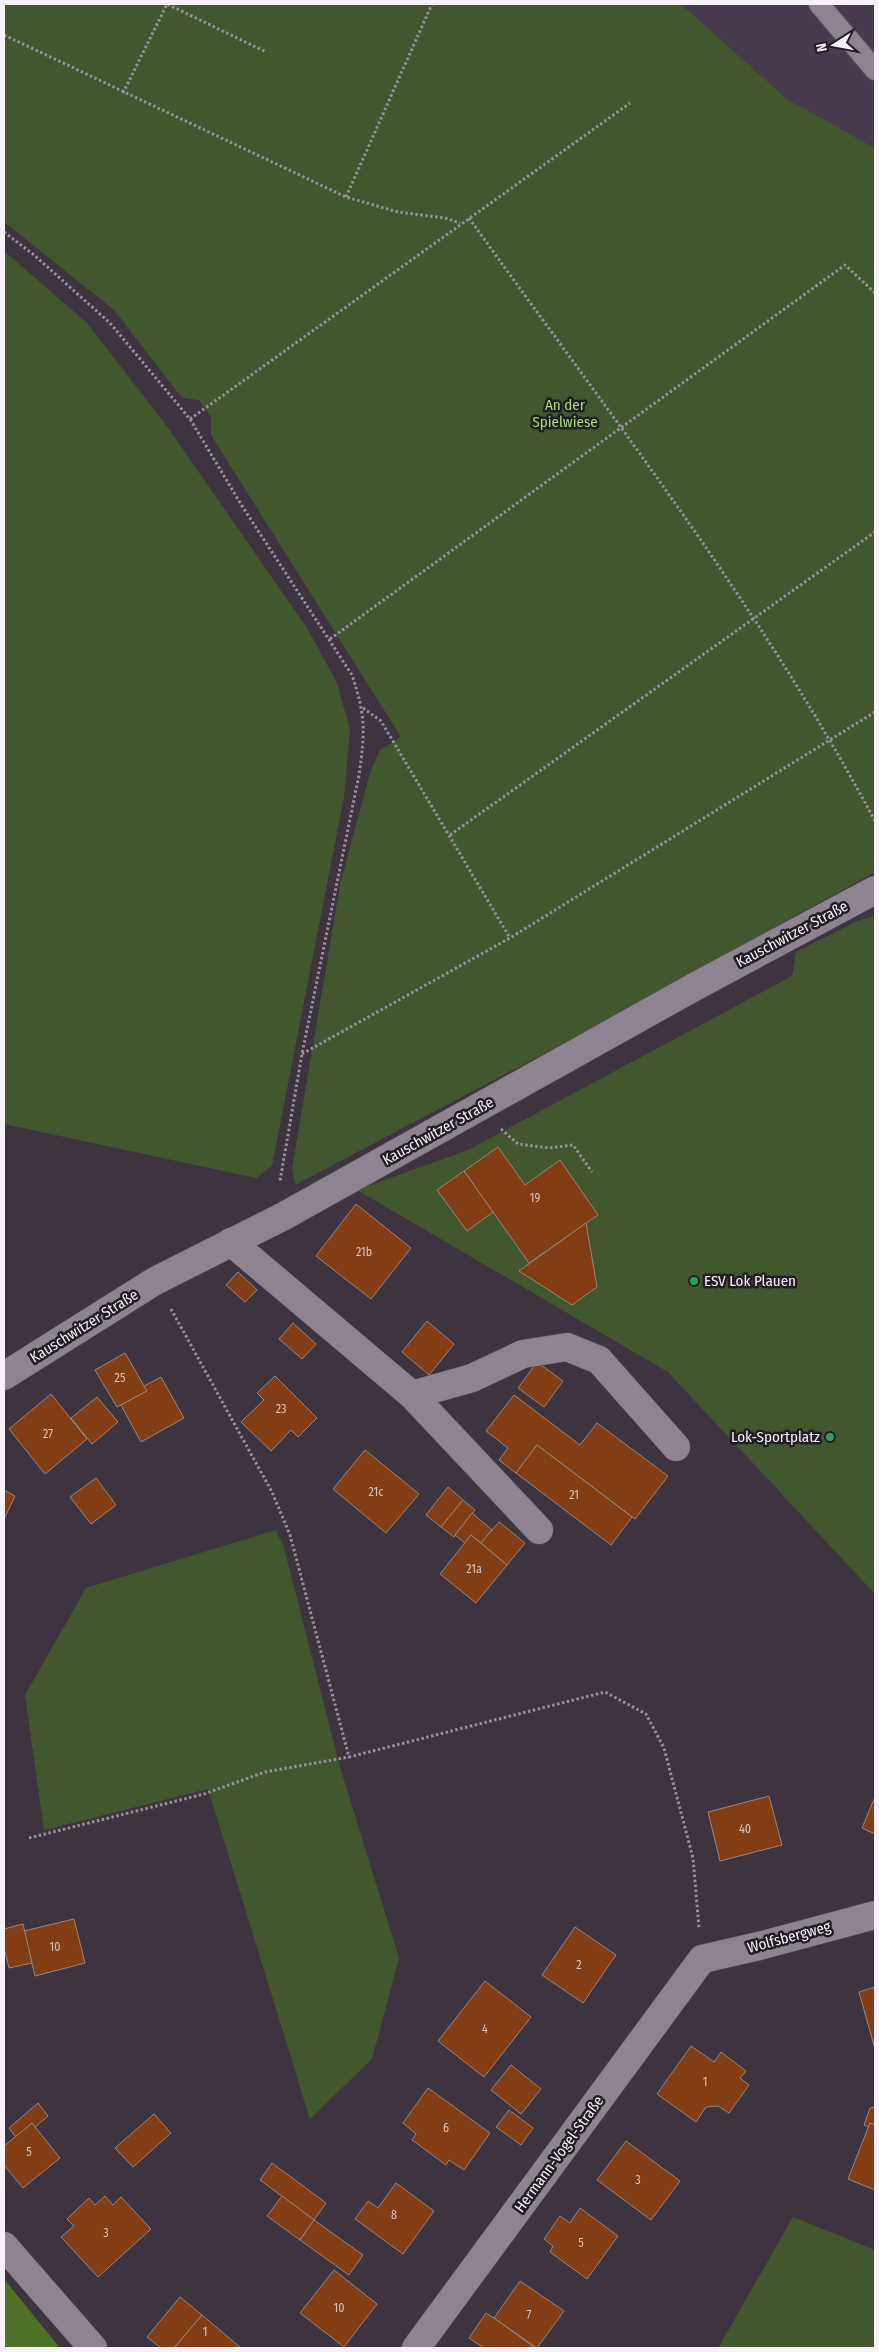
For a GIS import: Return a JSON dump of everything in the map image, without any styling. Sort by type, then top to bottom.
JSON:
[{"type":"street","name":"Kauschwitzer Straße","points":[[4,1376],[155,1281],[284,1216],[696,986],[875,890]]},
{"type":"street","points":[[232,1242],[412,1395],[540,1530]]},
{"type":"street","points":[[412,1395],[472,1378],[523,1354],[567,1347],[599,1360],[676,1447]]},
{"type":"street","name":"Wolfsbergweg","points":[[702,1959],[875,1915]]},
{"type":"street","name":"Hermann-Vogel-Straße","points":[[416,2348],[702,1959]]},
{"type":"street","points":[[4,2246],[93,2348]]},
{"type":"lane","points":[[819,4],[875,70]]},
{"type":"path","points":[[123,93],[167,4],[266,52]]},
{"type":"path","points":[[346,197],[432,4]]},
{"type":"path","points":[[4,35],[346,197],[398,212],[445,218],[461,224]]},
{"type":"path","points":[[190,419],[630,103]]},
{"type":"path","points":[[468,218],[620,429],[686,516],[755,618],[831,740],[875,821]]},
{"type":"path","points":[[4,232],[110,323],[190,419],[284,574],[330,639],[352,675],[363,707],[365,736],[359,775],[302,1054],[279,1186]]},
{"type":"path","points":[[330,639],[845,265],[875,293]]},
{"type":"path","points":[[450,835],[875,532]]},
{"type":"path","points":[[363,707],[380,721],[510,938]]},
{"type":"path","points":[[302,1054],[510,938],[875,712]]},
{"type":"path","points":[[478,1109],[518,1144],[550,1148],[573,1146],[592,1172]]},
{"type":"path","points":[[155,1281],[272,1492],[290,1535],[349,1757]]},
{"type":"path","points":[[29,1838],[204,1794],[265,1772],[349,1757],[604,1692],[646,1714],[664,1748],[693,1858],[702,1959]]},
{"type":"shaded area","points":[[681,4],[875,4],[875,148],[787,99]]},
{"type":"green space","name":"An der Spielwiese","points":[[4,4],[681,4],[787,99],[875,148],[875,872],[604,1022],[295,1185],[292,1169],[340,885],[370,773],[380,750],[401,737],[211,435],[211,417],[199,400],[182,398],[114,310],[4,222]]},
{"type":"green space","points":[[4,251],[87,323],[166,425],[307,628],[337,683],[350,729],[344,797],[272,1166],[256,1178],[4,1124]]},
{"type":"green space","name":"ESV Lok Plauen","points":[[875,916],[875,1594],[668,1372],[357,1190],[468,1150],[792,976],[796,952],[857,921]]},
{"type":"green space","points":[[276,1530],[284,1548],[340,1767],[399,1958],[372,2059],[310,2119],[208,1789],[44,1830],[25,1695],[86,1588]]},
{"type":"green space","points":[[793,2217],[875,2250],[875,2348],[718,2348]]},
{"type":"green space","points":[[4,2279],[60,2348],[4,2348]]},
{"type":"building","points":[[498,1147],[525,1185],[560,1160],[598,1215],[529,1263],[464,1171]]},
{"type":"building","points":[[464,1171],[493,1212],[467,1231],[437,1190]]},
{"type":"building","points":[[356,1204],[411,1248],[371,1299],[316,1256]]},
{"type":"building","points":[[586,1223],[597,1287],[572,1305],[519,1271]]},
{"type":"building","points":[[238,1272],[257,1290],[245,1302],[226,1285]]},
{"type":"building","points":[[427,1321],[454,1344],[429,1375],[402,1352]]},
{"type":"building","points":[[293,1323],[316,1344],[302,1359],[279,1339]]},
{"type":"building","points":[[125,1353],[147,1391],[117,1407],[95,1370]]},
{"type":"building","points":[[537,1362],[563,1381],[544,1407],[518,1388]]},
{"type":"building","points":[[275,1376],[317,1418],[298,1437],[291,1430],[271,1451],[241,1422],[264,1400],[257,1393]]},
{"type":"building","points":[[161,1377],[184,1418],[141,1442],[121,1405],[147,1391],[144,1386]]},
{"type":"building","points":[[51,1394],[87,1439],[45,1474],[9,1429]]},
{"type":"building","points":[[514,1395],[580,1445],[597,1423],[668,1476],[635,1519],[537,1445],[516,1473],[499,1460],[508,1448],[486,1431]]},
{"type":"building","points":[[97,1397],[118,1422],[92,1444],[71,1418]]},
{"type":"building","points":[[537,1445],[632,1517],[611,1545],[516,1473]]},
{"type":"building","points":[[365,1450],[419,1494],[386,1533],[333,1489]]},
{"type":"building","points":[[96,1478],[116,1505],[91,1524],[70,1497]]},
{"type":"building","points":[[448,1487],[463,1500],[441,1527],[426,1515]]},
{"type":"building","points":[[4,1490],[15,1496],[4,1519]]},
{"type":"building","points":[[463,1500],[475,1510],[454,1537],[441,1527]]},
{"type":"building","points":[[472,1513],[492,1530],[481,1543],[471,1535],[465,1543],[455,1535]]},
{"type":"building","points":[[499,1522],[525,1543],[507,1565],[481,1543]]},
{"type":"building","points":[[471,1535],[507,1565],[476,1603],[440,1574]]},
{"type":"building","points":[[769,1796],[782,1845],[720,1861],[708,1812]]},
{"type":"building","points":[[875,1797],[875,1834],[862,1828]]},
{"type":"building","points":[[74,1919],[85,1963],[35,1976],[24,1931]]},
{"type":"building","points":[[23,1924],[32,1963],[9,1968],[4,1948],[4,1929]]},
{"type":"building","points":[[575,1927],[616,1955],[583,2003],[542,1975]]},
{"type":"building","points":[[485,1981],[531,2017],[484,2077],[438,2041]]},
{"type":"building","points":[[875,1987],[875,2049],[859,1992]]},
{"type":"building","points":[[691,2046],[714,2062],[721,2052],[746,2071],[740,2078],[749,2085],[729,2113],[718,2106],[706,2107],[696,2122],[657,2094]]},
{"type":"building","points":[[511,2065],[541,2089],[521,2114],[491,2090]]},
{"type":"building","points":[[428,2088],[490,2133],[464,2170],[449,2160],[446,2165],[412,2140],[416,2134],[403,2123]]},
{"type":"building","points":[[38,2103],[48,2116],[35,2127],[32,2123],[16,2137],[9,2128]]},
{"type":"building","points":[[875,2107],[875,2125],[870,2123],[869,2127],[864,2125],[870,2108]]},
{"type":"building","points":[[509,2110],[533,2128],[521,2145],[496,2127]]},
{"type":"building","points":[[154,2114],[171,2133],[133,2167],[115,2148]]},
{"type":"building","points":[[32,2123],[60,2158],[23,2188],[4,2165],[4,2146]]},
{"type":"building","points":[[870,2123],[875,2125],[875,2190],[848,2179]]},
{"type":"building","points":[[626,2141],[680,2181],[651,2220],[597,2180]]},
{"type":"building","points":[[272,2163],[326,2203],[314,2220],[260,2180]]},
{"type":"building","points":[[396,2183],[434,2211],[403,2254],[355,2219],[368,2201],[378,2208]]},
{"type":"building","points":[[105,2196],[113,2205],[121,2197],[151,2229],[98,2277],[61,2237],[74,2226],[67,2219],[89,2198],[95,2205]]},
{"type":"building","points":[[282,2196],[314,2220],[300,2240],[267,2216]]},
{"type":"building","points":[[580,2208],[618,2236],[587,2279],[550,2252],[553,2246],[544,2239],[560,2216],[570,2223]]},
{"type":"building","points":[[314,2220],[363,2255],[349,2275],[300,2240]]},
{"type":"building","points":[[334,2270],[377,2304],[344,2347],[300,2313]]},
{"type":"building","points":[[520,2281],[564,2311],[537,2348],[494,2318]]},
{"type":"building","points":[[180,2297],[202,2315],[174,2348],[161,2348],[147,2337]]},
{"type":"building","points":[[486,2313],[535,2348],[484,2348],[469,2338]]},
{"type":"building","points":[[202,2315],[241,2348],[174,2348]]},
{"type":"place","name":"ESV Lok Plauen","points":[[694,1281]]},
{"type":"place","name":"Lok-Sportplatz","points":[[830,1437]]}]
